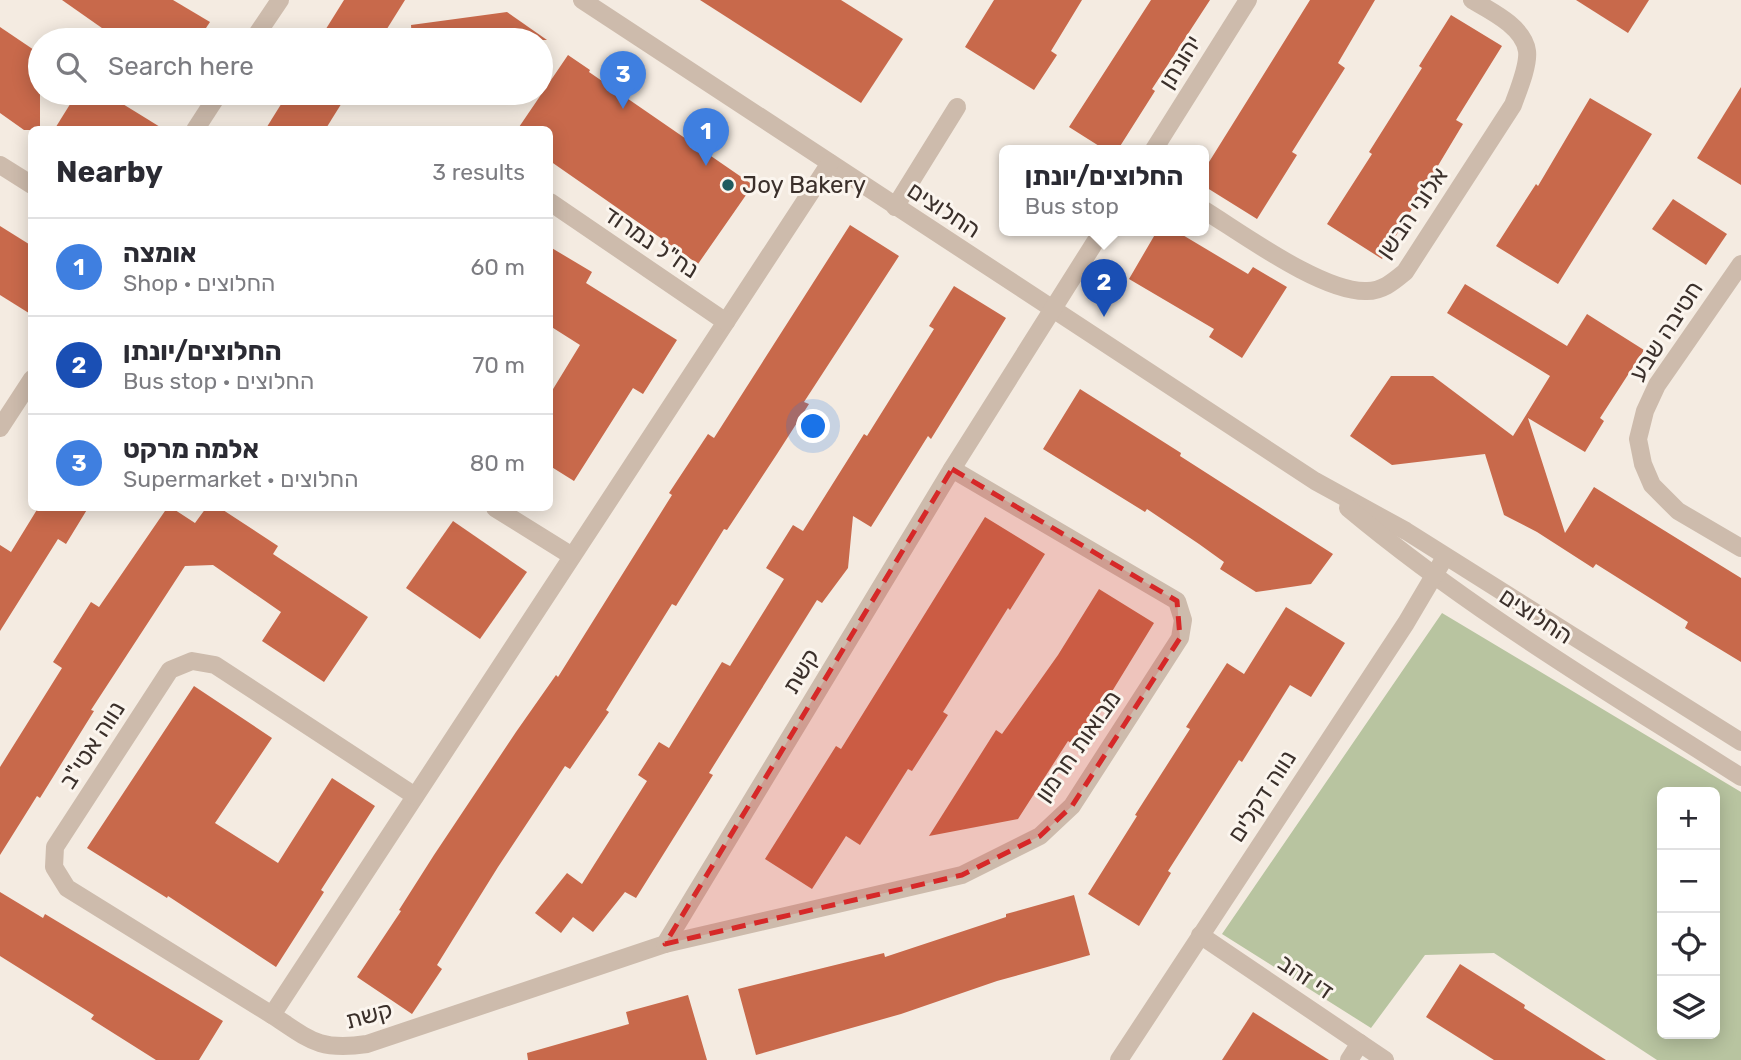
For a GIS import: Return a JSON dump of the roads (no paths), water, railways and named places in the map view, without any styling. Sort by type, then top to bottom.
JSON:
[{"type":"street","points":[[257,0],[276,5],[261,28]]},
{"type":"street","name":"יהונתן","points":[[1157,145],[1248,0]]},
{"type":"street","name":"אלוני הבשן","points":[[1209,213],[1318,280],[1347,289],[1368,291],[1387,287],[1405,272],[1513,105],[1523,79],[1527,51],[1516,28],[1472,0]]},
{"type":"street","name":"החלוצים","points":[[588,1],[895,207],[1315,481],[1406,531],[1741,743]]},
{"type":"street","points":[[198,126],[211,105]]},
{"type":"street","points":[[895,207],[957,107]]},
{"type":"street","points":[[272,1015],[830,163]]},
{"type":"street","points":[[0,165],[28,182]]},
{"type":"street","name":"נח\"ל נמרוד","points":[[553,204],[726,322]]},
{"type":"street","points":[[1052,310],[1099,236]]},
{"type":"street","name":"חטיבה שבע","points":[[1741,264],[1657,385],[1645,411],[1638,439],[1643,464],[1652,485],[1678,511],[1741,548]]},
{"type":"street","name":"קשת","points":[[272,1015],[315,1042],[340,1048],[367,1044],[665,944],[952,469],[1052,310]]},
{"type":"street","points":[[0,428],[28,385]]},
{"type":"street","name":"מבואות חרמון","points":[[665,944],[962,875],[1040,836],[1072,806],[1180,639],[1183,620],[1177,601],[952,469]]},
{"type":"street","name":"החלוצים","points":[[1315,481],[1396,548],[1486,613],[1741,777]]},
{"type":"street","points":[[500,511],[572,556]]},
{"type":"street","name":"נווה דקלים","points":[[1119,1060],[1406,623],[1445,558]]},
{"type":"street","name":"נווה אטי\"ב","points":[[272,1015],[66,888],[54,867],[55,847],[170,670],[191,661],[215,665],[415,796]]},
{"type":"street","name":"די זהב","points":[[1200,935],[1385,1060]]},
{"type":"street","points":[[1349,1060],[1360,1043]]},
{"type":"place","name":"אלמה מרקט","points":[[623,109]]},
{"type":"place","name":"אומצה","points":[[706,166]]},
{"type":"place","name":"Joy Bakery","points":[[728,185]]},
{"type":"place","name":"החלוצים/יונתן","points":[[1104,317]]}]
